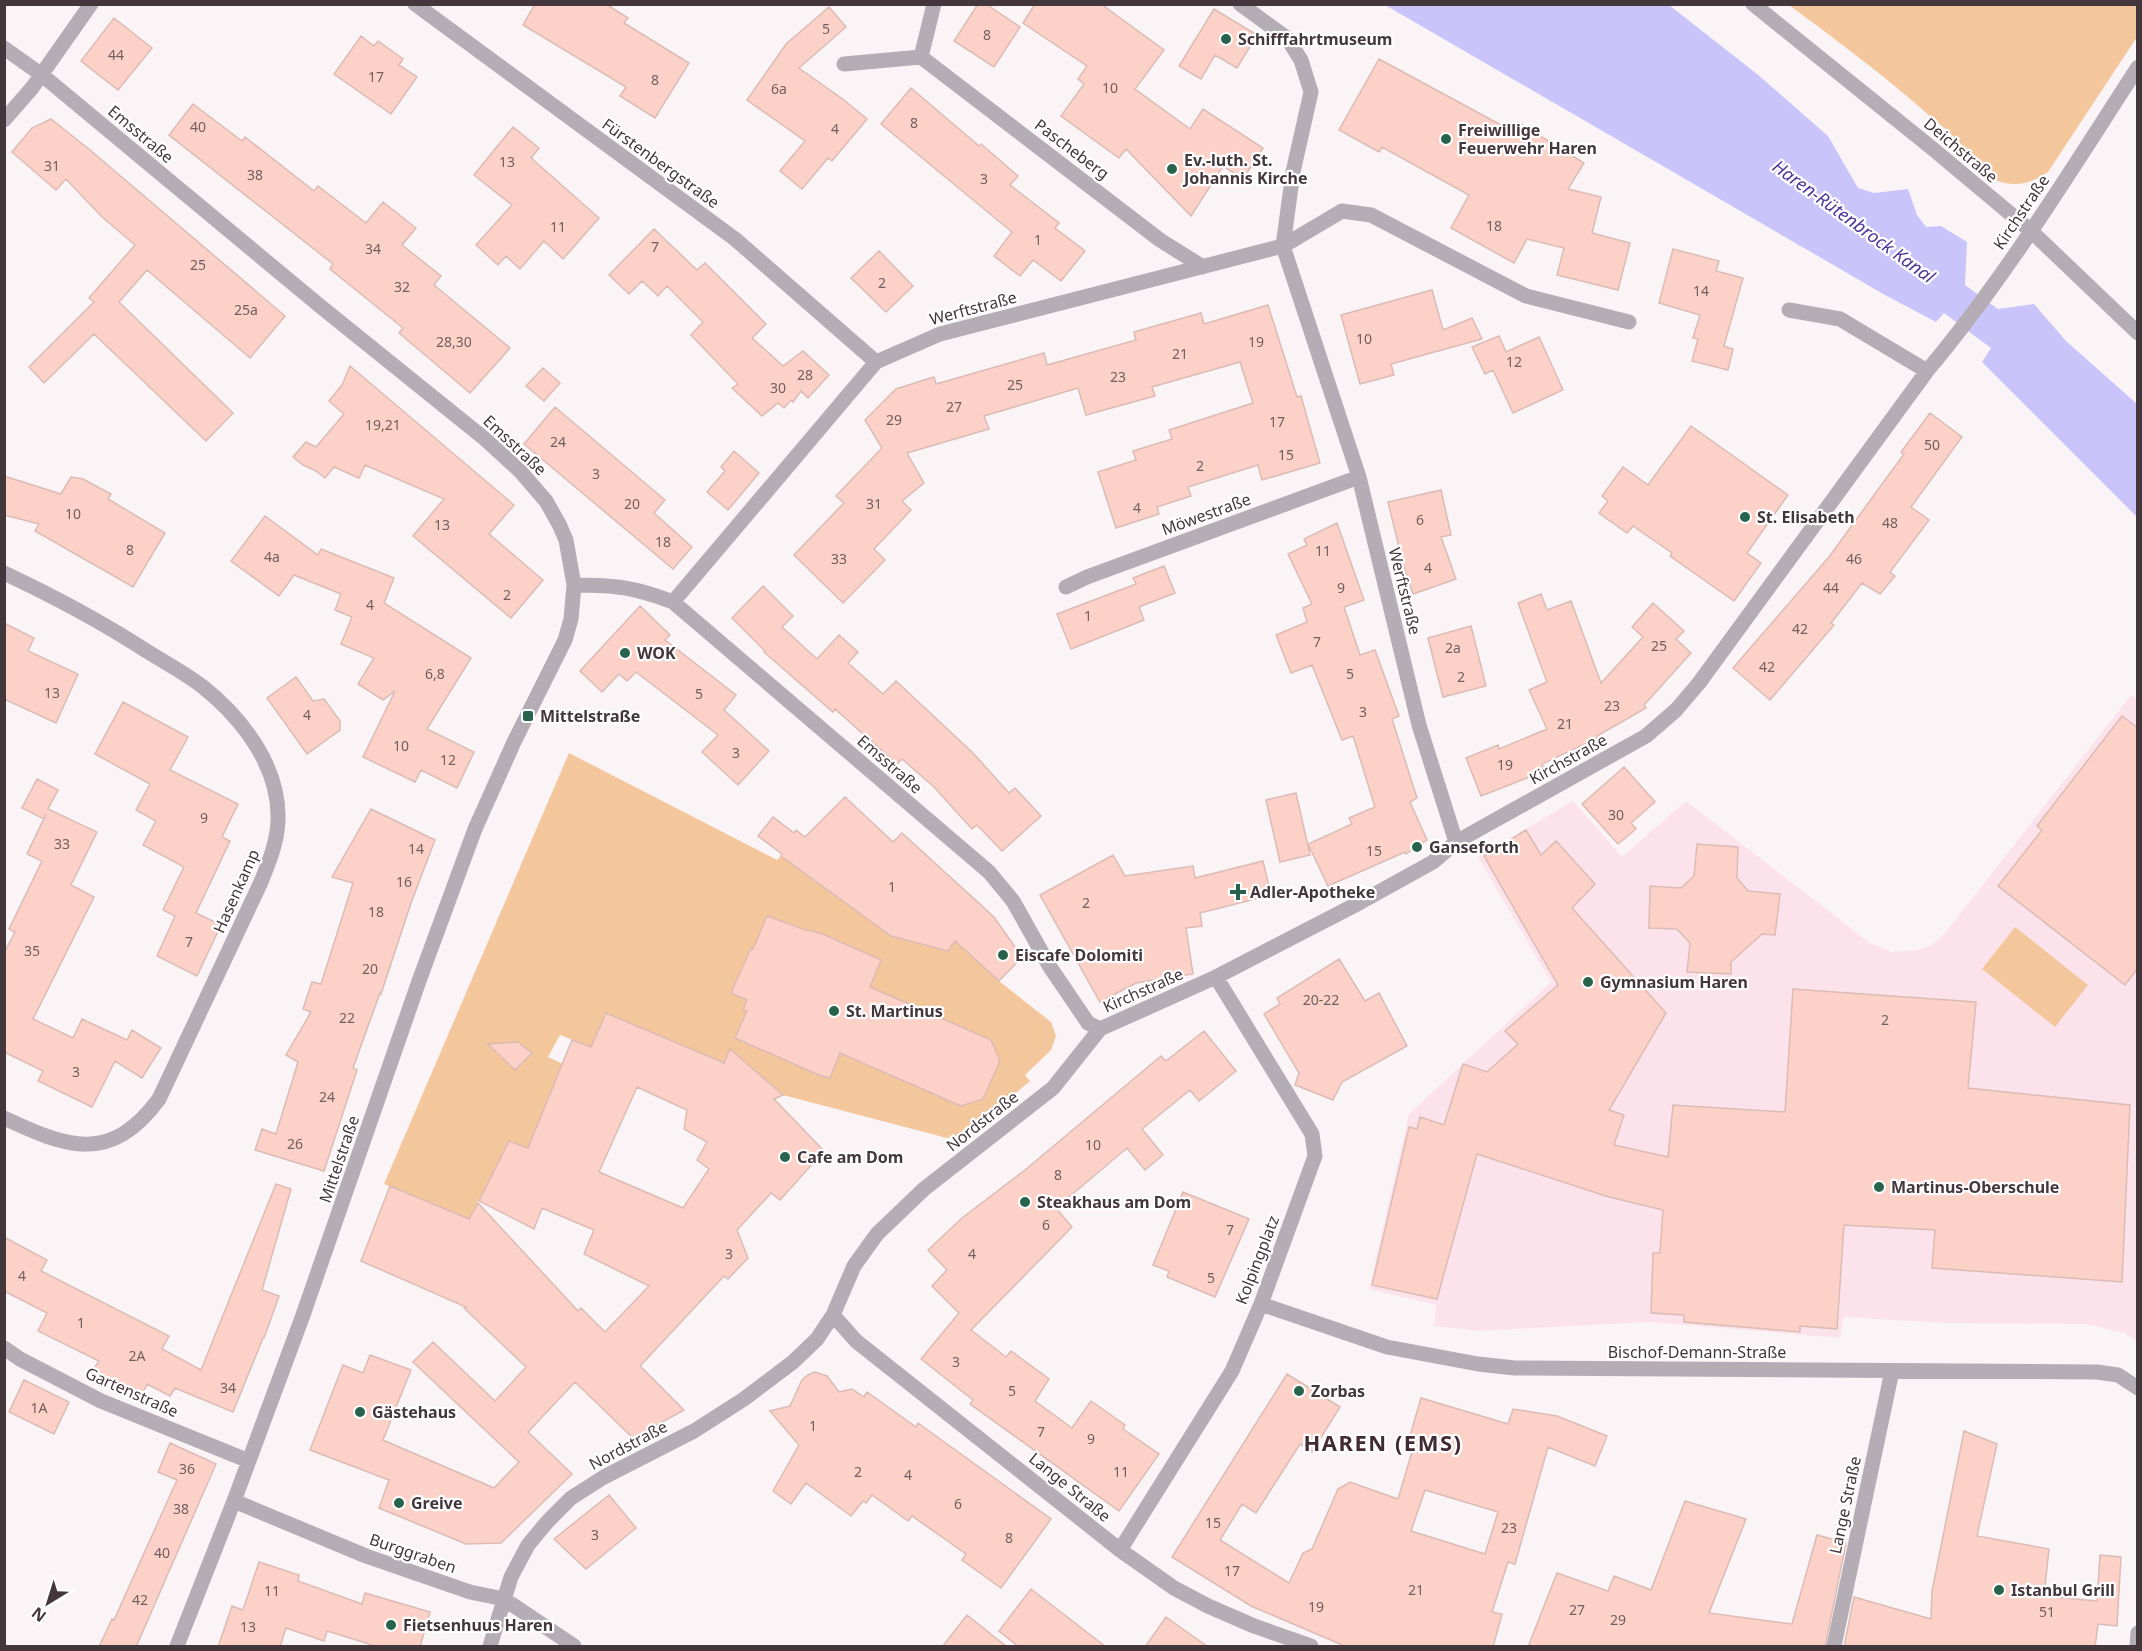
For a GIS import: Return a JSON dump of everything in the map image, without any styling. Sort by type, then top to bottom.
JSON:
[{"type":"street","points":[[4,120],[42,75],[91,4]]},
{"type":"street","name":"Fürstenbergstraße","points":[[415,4],[735,239],[876,362]]},
{"type":"street","points":[[844,64],[921,57],[934,4]]},
{"type":"street","points":[[1240,4],[1287,38],[1301,60],[1311,92],[1293,172],[1283,246]]},
{"type":"street","name":"Deichstraße","points":[[1753,4],[2031,231],[2138,333]]},
{"type":"street","name":"Emsstraße","points":[[4,48],[42,75],[320,306],[485,439],[520,471],[546,501],[560,524],[566,540],[574,585],[618,586],[643,591],[673,602],[989,872],[1013,901],[1050,967],[1088,1023],[1100,1029]]},
{"type":"street","name":"Pascheberg","points":[[921,57],[1160,240],[1203,267]]},
{"type":"street","name":"Kirchstraße","points":[[1100,1029],[1216,977],[1433,862],[1456,842],[1646,736],[1676,710],[1699,683],[1927,371],[1983,299],[2031,231],[2138,67]]},
{"type":"street","name":"Werftstraße","points":[[673,602],[876,362],[940,334],[1283,246],[1342,212],[1371,216],[1526,296],[1629,322]]},
{"type":"street","name":"Werftstraße","points":[[1283,246],[1359,477],[1419,725],[1456,842]]},
{"type":"street","points":[[1789,310],[1840,319],[1927,371]]},
{"type":"street","name":"Möwestraße","points":[[1066,588],[1087,577],[1359,477]]},
{"type":"street","name":"Hasenkamp","points":[[4,573],[127,638],[201,685],[229,710],[255,742],[273,782],[278,820],[274,850],[261,882],[159,1099],[144,1120],[124,1135],[100,1144],[70,1144],[36,1133],[4,1118]]},
{"type":"street","name":"Mittelstraße","points":[[177,1647],[303,1315],[419,981],[475,829],[513,742],[565,640],[571,619],[574,585]]},
{"type":"street","name":"Kolpingplatz","points":[[1119,1550],[1232,1371],[1261,1304],[1315,1156],[1312,1134],[1216,977]]},
{"type":"street","name":"Nordstraße","points":[[490,1647],[511,1577],[528,1545],[548,1521],[571,1498],[604,1477],[694,1431],[744,1399],[793,1362],[817,1339],[832,1315],[854,1266],[877,1234],[924,1189],[1053,1088],[1100,1029]]},
{"type":"street","name":"Bischof-Demann-Straße","points":[[1261,1304],[1387,1347],[1478,1364],[1515,1368],[2097,1372],[2118,1375],[2138,1388]]},
{"type":"street","name":"Lange Straße","points":[[832,1315],[856,1341],[1119,1550],[1174,1588],[1208,1606],[1311,1647]]},
{"type":"street","name":"Gartenstraße","points":[[4,1348],[20,1359],[101,1401],[249,1461]]},
{"type":"street","name":"Lange Straße","points":[[1834,1647],[1892,1371]]},
{"type":"street","name":"Burggraben","points":[[234,1501],[366,1556],[470,1592],[504,1599],[574,1647]]},
{"type":"street","points":[[2137,1647],[2138,1633]]},
{"type":"shaded area","points":[[1789,5],[2137,5],[2137,37],[2048,172],[2026,183],[2014,184],[2001,182],[1989,176],[1961,144],[1907,96]]},
{"type":"shaded area","points":[[2131,695],[2137,699],[2137,1341],[2124,1333],[2086,1324],[1946,1323],[1844,1317],[1840,1338],[1649,1322],[1478,1331],[1434,1326],[1436,1305],[1369,1289],[1409,1114],[1551,982],[1478,857],[1573,801],[1622,857],[1686,801],[1870,943],[1892,952],[1918,950],[1932,945],[1946,932]]},
{"type":"shaded area","points":[[569,753],[777,860],[781,856],[891,936],[948,951],[955,941],[999,981],[1051,1022],[1056,1036],[1051,1050],[1025,1075],[1030,1081],[965,1135],[947,1138],[783,1095],[769,1083],[606,1013],[591,1047],[560,1035],[548,1057],[563,1064],[528,1148],[509,1142],[469,1219],[384,1184]]},
{"type":"shaded area","points":[[2015,927],[2088,985],[2055,1027],[1982,969]]},
{"type":"water","name":"Haren-Rütenbrock Kanal","points":[[1385,5],[1669,5],[1757,74],[1828,136],[1858,188],[1874,193],[1908,189],[1917,215],[1926,227],[1941,226],[1967,242],[1965,285],[1998,309],[2034,304],[2066,341],[2137,404],[2137,517],[1982,362],[1991,348],[1944,313],[1936,322],[1885,295]]},
{"type":"building","points":[[535,4],[606,4],[628,18],[624,23],[689,63],[655,118],[620,96],[626,87],[523,25]]},
{"type":"building","points":[[978,4],[986,4],[1020,27],[994,67],[954,41]]},
{"type":"building","points":[[1035,4],[1101,4],[1164,50],[1135,89],[1190,129],[1203,109],[1263,148],[1243,179],[1223,166],[1191,216],[1126,149],[1119,158],[1061,116],[1084,84],[1078,79],[1087,66],[1023,23]]},
{"type":"building","points":[[829,7],[846,27],[799,68],[867,119],[832,161],[828,158],[802,189],[780,171],[805,141],[747,100],[786,44]]},
{"type":"building","points":[[1214,9],[1257,35],[1237,68],[1215,55],[1201,79],[1179,66]]},
{"type":"building","points":[[114,18],[152,48],[118,90],[81,61]]},
{"type":"building","points":[[361,36],[374,46],[378,41],[403,59],[399,65],[417,77],[391,114],[334,74]]},
{"type":"building","points":[[1379,59],[1512,131],[1518,122],[1584,163],[1568,189],[1601,197],[1592,233],[1630,243],[1618,290],[1557,275],[1564,248],[1527,239],[1514,263],[1451,228],[1469,195],[1382,147],[1379,152],[1339,130]]},
{"type":"building","points":[[911,88],[1018,176],[1010,185],[1059,223],[1055,228],[1085,251],[1061,281],[1033,260],[1020,276],[994,256],[1012,232],[881,124]]},
{"type":"building","points":[[193,104],[242,141],[245,137],[314,191],[318,186],[366,223],[383,202],[416,228],[402,245],[441,276],[434,285],[510,348],[470,393],[399,333],[403,328],[330,269],[333,264],[169,135]]},
{"type":"building","points":[[51,119],[285,316],[250,358],[147,270],[119,302],[233,413],[206,441],[94,334],[44,383],[29,367],[94,302],[89,298],[135,245],[101,216],[66,179],[56,190],[12,152],[32,128]]},
{"type":"building","points":[[513,127],[539,148],[531,158],[599,218],[563,259],[544,241],[520,269],[506,256],[498,265],[476,245],[512,205],[474,175]]},
{"type":"building","points":[[654,229],[697,270],[705,263],[766,324],[752,338],[783,366],[803,351],[829,375],[808,398],[801,391],[793,402],[791,400],[784,408],[778,403],[762,416],[732,388],[738,384],[691,335],[703,322],[667,286],[658,296],[642,281],[629,294],[609,275]]},
{"type":"building","points":[[1673,249],[1719,261],[1716,271],[1743,278],[1724,346],[1733,349],[1728,370],[1692,361],[1698,339],[1693,338],[1700,315],[1659,303]]},
{"type":"building","points":[[879,251],[913,286],[886,312],[851,278]]},
{"type":"building","points":[[1432,290],[1443,330],[1472,318],[1482,339],[1391,364],[1394,375],[1360,384],[1341,315]]},
{"type":"building","points":[[1268,305],[1297,397],[1301,396],[1320,463],[1262,480],[1258,465],[1188,487],[1191,496],[1157,507],[1159,514],[1116,528],[1098,472],[1136,460],[1133,451],[1172,439],[1169,430],[1253,403],[1240,362],[1152,387],[1155,396],[1086,415],[1078,388],[984,416],[989,429],[907,453],[924,483],[902,501],[911,510],[874,549],[885,560],[843,603],[794,555],[844,503],[836,496],[882,448],[865,420],[896,389],[934,377],[936,384],[1044,353],[1047,365],[1136,340],[1134,332],[1201,313],[1204,324]]},
{"type":"building","points":[[1499,336],[1506,352],[1539,337],[1563,390],[1513,413],[1493,370],[1485,374],[1472,347]]},
{"type":"building","points":[[350,366],[514,505],[489,534],[543,580],[511,618],[413,536],[444,499],[365,465],[359,478],[334,467],[325,478],[293,457],[306,442],[316,447],[344,414],[329,401],[342,385]]},
{"type":"building","points":[[543,368],[560,383],[544,401],[526,386]]},
{"type":"building","points":[[555,407],[665,500],[654,513],[692,547],[673,569],[524,444]]},
{"type":"building","points":[[1930,413],[1962,437],[1911,507],[1929,520],[1890,572],[1895,576],[1880,594],[1862,583],[1831,623],[1834,625],[1770,700],[1733,668],[1829,557],[1904,454],[1901,452]]},
{"type":"building","points":[[1691,426],[1788,495],[1747,553],[1761,563],[1734,601],[1670,556],[1672,553],[1633,526],[1627,533],[1599,513],[1608,501],[1602,496],[1623,467],[1648,485]]},
{"type":"building","points":[[734,451],[759,473],[728,510],[707,492],[725,471],[721,467]]},
{"type":"building","points":[[4,476],[61,494],[71,477],[83,479],[111,494],[108,499],[165,533],[133,587],[35,531],[39,524],[4,515]]},
{"type":"building","points":[[1441,490],[1451,535],[1441,537],[1456,579],[1413,594],[1400,556],[1388,502]]},
{"type":"building","points":[[265,516],[318,555],[321,549],[394,578],[384,603],[471,658],[427,729],[474,752],[457,788],[421,770],[415,782],[363,757],[395,691],[383,700],[358,684],[374,658],[341,644],[352,617],[335,610],[341,594],[294,575],[279,596],[231,561]]},
{"type":"building","points":[[1337,523],[1364,600],[1344,607],[1360,655],[1375,650],[1399,716],[1392,719],[1417,798],[1410,802],[1427,840],[1406,854],[1405,852],[1328,886],[1308,844],[1352,824],[1349,818],[1375,807],[1353,736],[1342,740],[1312,665],[1291,673],[1276,635],[1307,622],[1303,608],[1312,604],[1288,554],[1307,545],[1304,539]]},
{"type":"building","points":[[1164,566],[1175,593],[1139,607],[1144,620],[1071,649],[1057,614],[1136,584],[1133,578]]},
{"type":"building","points":[[763,586],[793,616],[782,627],[817,659],[839,635],[858,652],[848,663],[883,694],[896,681],[973,753],[1009,793],[1015,788],[1041,816],[1002,851],[977,825],[972,829],[934,787],[902,759],[897,764],[835,709],[833,712],[764,652],[732,618]]},
{"type":"building","points":[[1541,594],[1547,610],[1571,601],[1601,683],[1643,637],[1632,627],[1653,603],[1684,631],[1676,639],[1691,653],[1644,705],[1646,708],[1597,736],[1598,738],[1542,764],[1545,771],[1481,796],[1466,758],[1498,745],[1499,749],[1547,729],[1529,690],[1547,682],[1518,603]]},
{"type":"building","points":[[640,606],[670,635],[665,640],[736,695],[724,710],[769,751],[738,785],[702,752],[718,735],[636,672],[627,681],[619,674],[602,692],[580,671]]},
{"type":"building","points":[[4,623],[34,638],[28,651],[78,674],[56,723],[4,699]]},
{"type":"building","points":[[1471,626],[1486,686],[1443,697],[1428,638]]},
{"type":"building","points":[[296,677],[313,701],[324,699],[340,721],[340,730],[307,754],[267,698]]},
{"type":"building","points":[[123,702],[188,737],[170,770],[238,804],[222,837],[230,841],[196,913],[221,925],[197,976],[157,956],[175,916],[163,910],[184,867],[143,845],[156,821],[136,810],[150,784],[95,754]]},
{"type":"building","points":[[2122,716],[2138,728],[2138,968],[2125,985],[1998,886],[2042,830],[2037,826]]},
{"type":"building","points":[[1624,767],[1655,802],[1631,823],[1636,829],[1618,844],[1582,804]]},
{"type":"building","points":[[37,779],[58,790],[48,809],[97,832],[71,885],[94,897],[33,1019],[73,1038],[82,1019],[127,1040],[132,1030],[161,1048],[142,1078],[115,1061],[92,1107],[38,1081],[43,1071],[4,1052],[4,953],[15,932],[9,929],[42,861],[27,854],[44,819],[22,808]]},
{"type":"building","points":[[1296,793],[1310,855],[1280,862],[1266,800]]},
{"type":"building","points":[[845,797],[893,842],[902,833],[994,917],[1022,957],[999,981],[955,941],[948,951],[891,936],[781,856],[782,854],[758,836],[773,817],[794,833],[796,830],[805,837]]},
{"type":"building","points":[[371,809],[435,840],[353,1068],[357,1070],[324,1171],[255,1150],[262,1129],[276,1134],[298,1062],[286,1055],[311,1012],[303,1009],[312,982],[321,984],[353,883],[332,877]]},
{"type":"building","points":[[1526,830],[1541,855],[1556,841],[1595,884],[1572,908],[1666,1013],[1609,1110],[1624,1115],[1614,1145],[1668,1157],[1673,1105],[1785,1112],[1793,989],[1976,1002],[1968,1088],[2130,1105],[2122,1282],[1932,1268],[1935,1230],[1844,1225],[1837,1329],[1800,1326],[1800,1332],[1684,1322],[1684,1315],[1651,1313],[1653,1253],[1660,1253],[1663,1210],[1609,1197],[1477,1154],[1437,1299],[1372,1285],[1409,1127],[1417,1129],[1420,1117],[1444,1125],[1463,1064],[1487,1072],[1518,1044],[1505,1031],[1558,985],[1484,856]]},
{"type":"building","points":[[1697,844],[1738,847],[1737,878],[1748,891],[1780,894],[1775,935],[1762,934],[1731,962],[1731,974],[1687,972],[1690,943],[1677,929],[1649,928],[1650,886],[1681,888],[1694,876]]},
{"type":"building","points":[[1113,855],[1125,876],[1193,866],[1195,878],[1263,861],[1271,895],[1200,913],[1202,926],[1186,928],[1193,974],[1136,983],[1100,1002],[1040,895]]},
{"type":"building","name":"St. Martinus","points":[[767,916],[825,935],[881,960],[870,987],[991,1040],[1000,1061],[983,1099],[961,1106],[840,1053],[830,1078],[821,1076],[735,1038],[747,1011],[743,1010],[747,1000],[731,993]]},
{"type":"building","points":[[1339,959],[1365,1001],[1379,993],[1407,1046],[1342,1082],[1333,1100],[1295,1085],[1299,1073],[1264,1014],[1280,1004],[1277,998]]},
{"type":"building","points":[[606,1013],[724,1063],[730,1049],[783,1095],[774,1099],[824,1151],[780,1200],[771,1193],[737,1230],[748,1258],[728,1279],[724,1276],[640,1366],[684,1410],[633,1438],[575,1382],[528,1432],[572,1474],[501,1543],[466,1544],[379,1508],[389,1480],[310,1450],[343,1365],[363,1373],[370,1355],[411,1370],[383,1440],[494,1488],[519,1462],[413,1362],[433,1342],[495,1401],[526,1367],[464,1308],[466,1307],[361,1261],[390,1186],[469,1219],[478,1203],[578,1311],[581,1308],[605,1332],[649,1286],[584,1254],[594,1230],[542,1208],[534,1229],[479,1201],[509,1141],[528,1148],[572,1040],[591,1047]],"holes":[[[637,1087],[687,1110],[684,1129],[707,1142],[697,1160],[709,1169],[683,1208],[599,1172]]]},
{"type":"building","points":[[1204,1031],[1236,1071],[1199,1101],[1190,1090],[1142,1129],[1163,1155],[1145,1170],[1127,1148],[1056,1208],[1072,1227],[971,1330],[1006,1357],[1011,1351],[1049,1379],[1035,1401],[1072,1428],[1091,1401],[1125,1425],[1123,1429],[1159,1454],[1119,1511],[970,1404],[973,1400],[921,1359],[959,1313],[932,1286],[947,1270],[928,1250],[962,1218],[1025,1170],[1161,1056],[1166,1061]]},
{"type":"building","points":[[518,1042],[532,1053],[515,1070],[488,1044]]},
{"type":"building","points":[[276,1184],[291,1189],[262,1290],[279,1296],[233,1412],[175,1388],[170,1396],[147,1384],[142,1395],[93,1370],[99,1361],[38,1331],[47,1313],[4,1291],[4,1237],[47,1260],[41,1271],[169,1336],[162,1349],[201,1370]]},
{"type":"building","points":[[1183,1192],[1249,1219],[1215,1297],[1167,1277],[1169,1271],[1153,1265]]},
{"type":"building","points":[[815,1372],[827,1376],[839,1392],[852,1389],[864,1397],[867,1392],[916,1427],[918,1423],[1051,1519],[1001,1588],[962,1560],[966,1554],[912,1516],[908,1521],[872,1495],[866,1503],[863,1501],[851,1516],[806,1483],[791,1504],[773,1491],[799,1445],[770,1411],[790,1406],[802,1380]]},
{"type":"building","points":[[1287,1374],[1340,1407],[1312,1452],[1300,1444],[1256,1513],[1242,1504],[1220,1540],[1289,1583],[1303,1553],[1312,1549],[1338,1489],[1350,1482],[1398,1499],[1416,1438],[1410,1436],[1421,1398],[1508,1424],[1513,1409],[1557,1416],[1607,1436],[1595,1466],[1548,1447],[1515,1564],[1508,1562],[1492,1612],[1502,1614],[1493,1647],[1347,1647],[1251,1606],[1172,1557]],"holes":[[[1425,1490],[1498,1512],[1485,1554],[1411,1531]]]},
{"type":"building","points":[[24,1380],[69,1402],[54,1434],[9,1412]]},
{"type":"building","points":[[1964,1431],[1997,1444],[1977,1536],[2049,1549],[2044,1596],[2097,1601],[2100,1555],[2121,1557],[2117,1626],[2098,1624],[2095,1647],[1844,1647],[1854,1597],[1931,1619],[1932,1591]]},
{"type":"building","points":[[170,1443],[216,1464],[136,1647],[99,1647],[112,1619],[114,1620],[177,1480],[158,1472]]},
{"type":"building","points":[[609,1495],[636,1528],[586,1569],[554,1539]]},
{"type":"building","points":[[1685,1501],[1746,1519],[1709,1613],[1792,1624],[1817,1535],[1846,1543],[1825,1647],[1528,1647],[1557,1573],[1608,1591],[1614,1576],[1651,1590]]},
{"type":"building","points":[[259,1562],[299,1575],[298,1581],[362,1604],[365,1593],[430,1612],[420,1647],[379,1647],[327,1631],[324,1641],[286,1628],[280,1647],[218,1647],[232,1606],[243,1610]]},
{"type":"building","points":[[1031,1589],[1106,1647],[1019,1647],[999,1631]]},
{"type":"building","points":[[967,1615],[1007,1647],[942,1647]]},
{"type":"building","points":[[1166,1617],[1208,1647],[1145,1647]]},
{"type":"place","name":"Schifffahrtmuseum","points":[[1226,39]]},
{"type":"place","name":"Freiwillige Feuerwehr Haren","points":[[1446,139]]},
{"type":"place","name":"Ev.-luth. St. Johannis Kirche","points":[[1172,169]]},
{"type":"place","name":"St. Elisabeth","points":[[1745,517]]},
{"type":"place","name":"WOK","points":[[625,653]]},
{"type":"place","name":"Mittelstraße","points":[[528,716]]},
{"type":"place","name":"Ganseforth","points":[[1417,847]]},
{"type":"place","name":"Adler-Apotheke","points":[[1238,892]]},
{"type":"place","name":"Eiscafe Dolomiti","points":[[1003,955]]},
{"type":"place","name":"Gymnasium Haren","points":[[1588,982]]},
{"type":"place","name":"St. Martinus","points":[[834,1011]]},
{"type":"place","name":"Cafe am Dom","points":[[785,1157]]},
{"type":"place","name":"Martinus-Oberschule","points":[[1879,1187]]},
{"type":"place","name":"Steakhaus am Dom","points":[[1025,1202]]},
{"type":"place","name":"Zorbas","points":[[1299,1391]]},
{"type":"place","name":"Gästehaus","points":[[360,1412]]},
{"type":"place","name":"Greive","points":[[399,1503]]},
{"type":"place","name":"Istanbul Grill","points":[[1999,1590]]},
{"type":"place","name":"Fietsenhuus Haren","points":[[391,1625]]},
{"type":"district","name":"HAREN (EMS)","points":[[1383,1442]]}]
